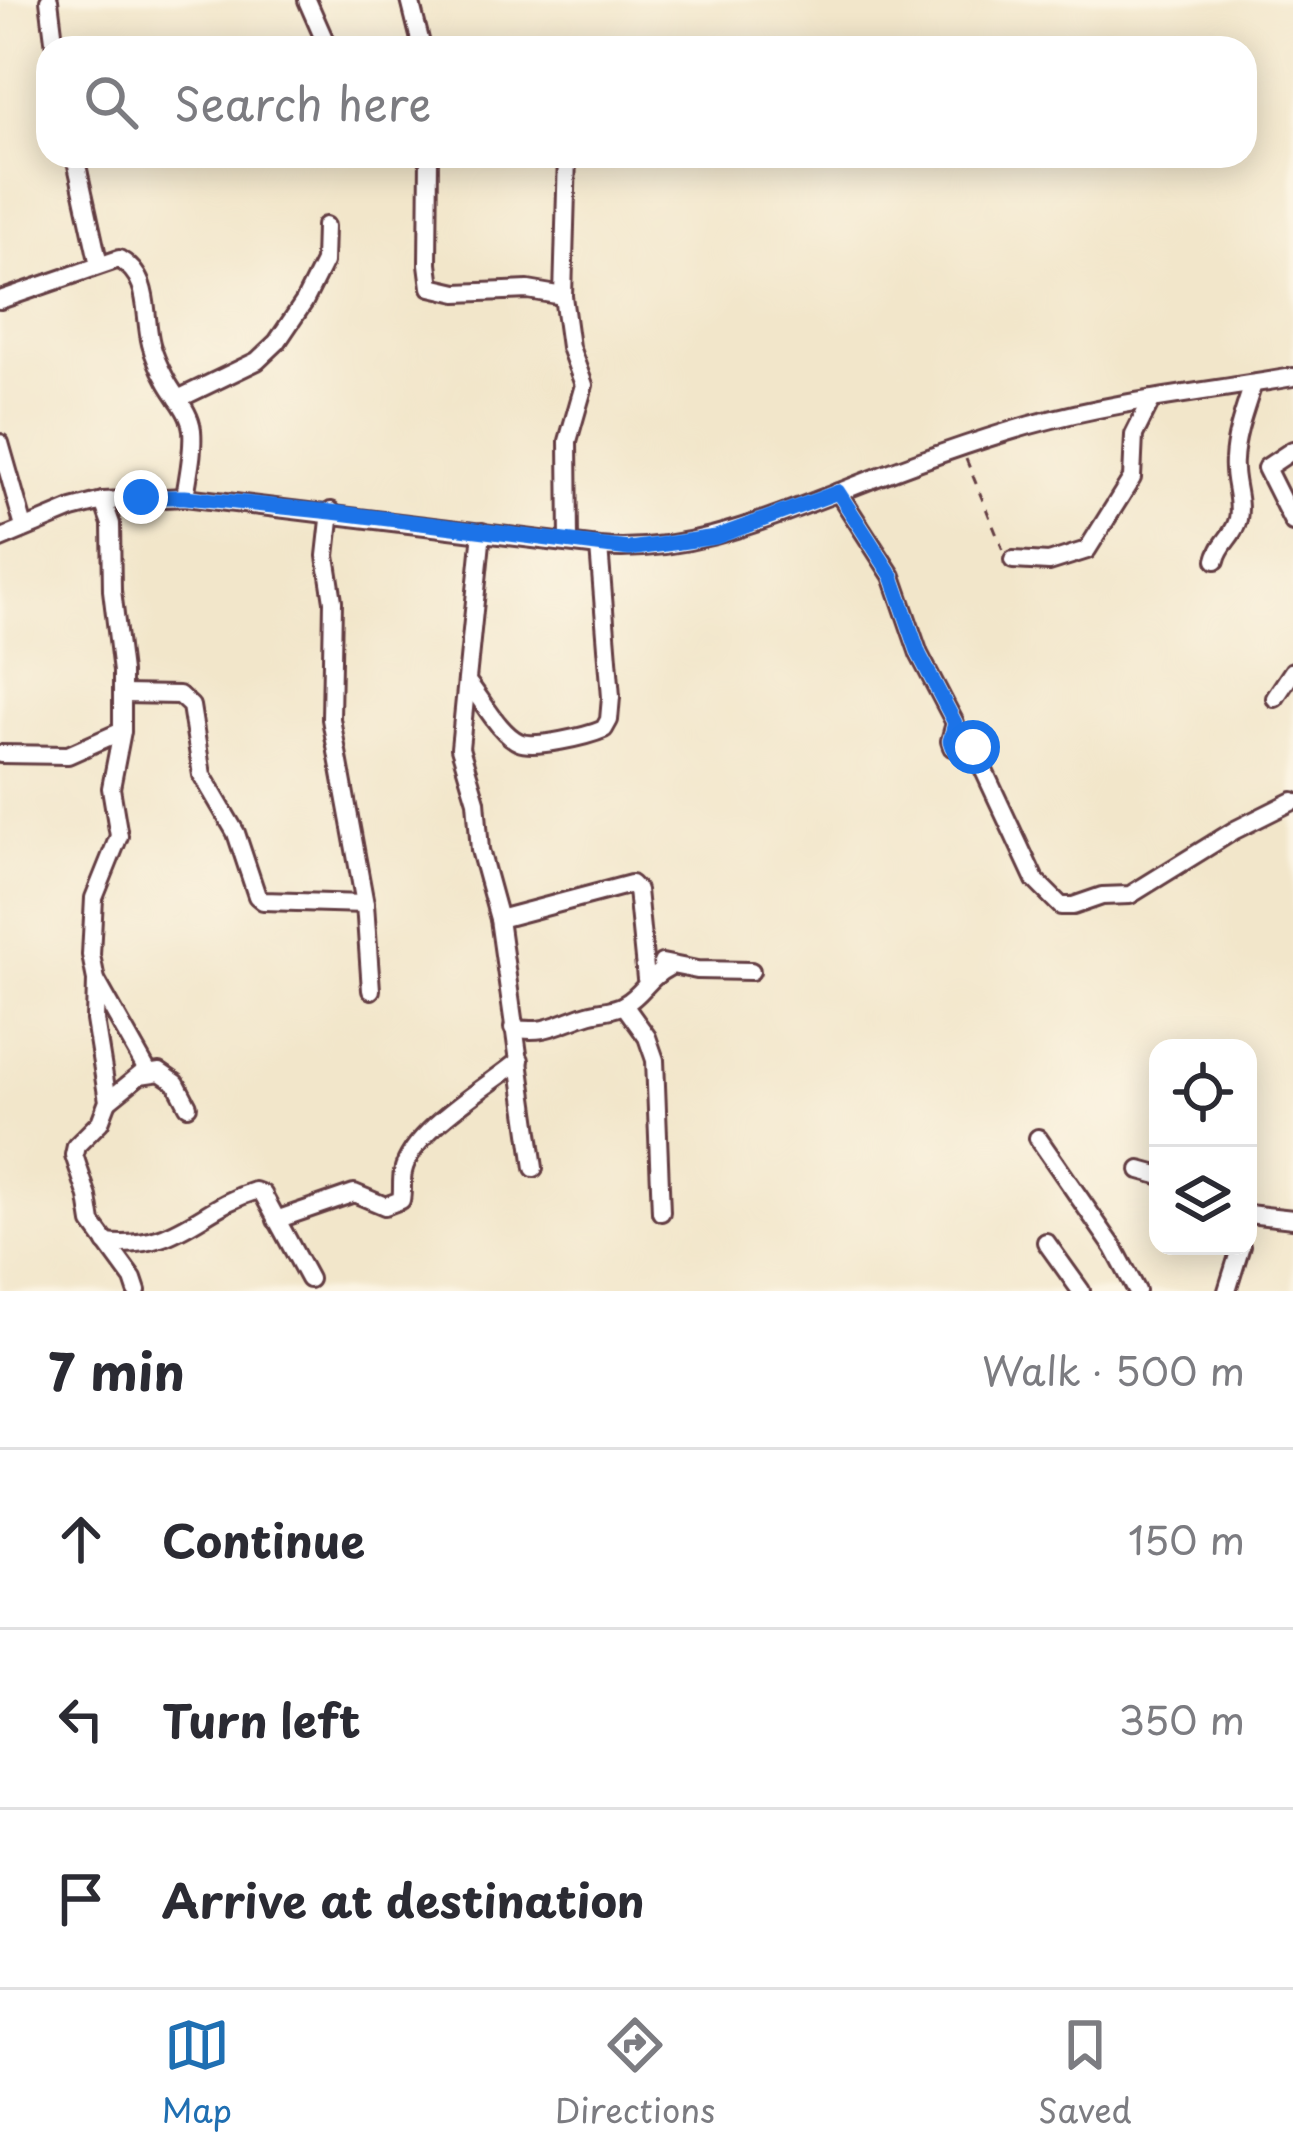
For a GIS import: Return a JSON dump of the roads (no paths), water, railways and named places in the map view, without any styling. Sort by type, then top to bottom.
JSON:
[{"type":"street","points":[[49,0],[54,36]]},
{"type":"street","points":[[307,0],[323,36]]},
{"type":"street","points":[[410,0],[419,36]]},
{"type":"street","points":[[79,168],[99,265]]},
{"type":"street","points":[[429,168],[431,286],[457,292],[528,290],[563,296]]},
{"type":"street","points":[[566,168],[563,296],[570,347],[584,386],[568,441],[568,542]]},
{"type":"street","points":[[178,399],[268,352],[304,302],[324,262],[325,226]]},
{"type":"street","points":[[0,300],[119,259],[140,278],[151,345],[193,432],[185,497]]},
{"type":"street","points":[[0,539],[103,501],[185,497],[629,549],[716,537],[1030,425],[1152,399],[1293,377]]},
{"type":"street","points":[[1216,560],[1238,519],[1234,458],[1253,384]]},
{"type":"street","points":[[1013,560],[1048,562],[1087,550],[1132,478],[1134,434],[1152,399]]},
{"type":"street","points":[[0,443],[24,527]]},
{"type":"street","points":[[1293,449],[1266,468],[1293,521]]},
{"type":"street","points":[[838,492],[892,576],[919,654],[955,723],[952,747],[971,744],[1034,880],[1060,906],[1130,895],[1235,830],[1293,801]]},
{"type":"street","points":[[103,501],[111,524],[122,694],[122,731],[111,788],[119,841],[99,880],[91,912],[95,1020],[109,1101]]},
{"type":"street","points":[[332,512],[326,556],[333,601],[331,718],[365,904],[371,990]]},
{"type":"street","points":[[482,532],[460,748],[476,801],[480,850],[499,919],[534,1168]]},
{"type":"street","points":[[470,685],[516,742],[529,745],[604,729],[611,697],[598,547]]},
{"type":"street","points":[[1275,698],[1293,671]]},
{"type":"street","points":[[122,694],[179,695],[191,706],[202,775],[236,833],[262,901],[365,904]]},
{"type":"street","points":[[0,754],[68,755],[122,731]]},
{"type":"street","points":[[499,919],[631,884],[637,890],[646,979]]},
{"type":"street","points":[[645,954],[668,967],[752,970]]},
{"type":"street","points":[[514,1028],[544,1032],[585,1014],[624,1005],[646,979],[668,967]]},
{"type":"street","points":[[96,980],[148,1072]]},
{"type":"street","points":[[624,1005],[647,1037],[655,1060],[661,1212]]},
{"type":"street","points":[[276,1220],[354,1193],[385,1206],[396,1203],[403,1196],[403,1170],[442,1118],[482,1093],[520,1060]]},
{"type":"street","points":[[137,1291],[92,1223],[74,1155],[76,1146],[100,1122],[109,1101],[148,1072],[167,1074],[188,1106]]},
{"type":"street","points":[[1038,1138],[1114,1248],[1137,1291]]},
{"type":"street","points":[[106,1243],[138,1244],[174,1234],[251,1191],[263,1194],[309,1279]]},
{"type":"street","points":[[1257,1235],[1283,1218]]},
{"type":"street","points":[[1046,1242],[1081,1291]]},
{"type":"street","points":[[1227,1291],[1240,1255]]}]
